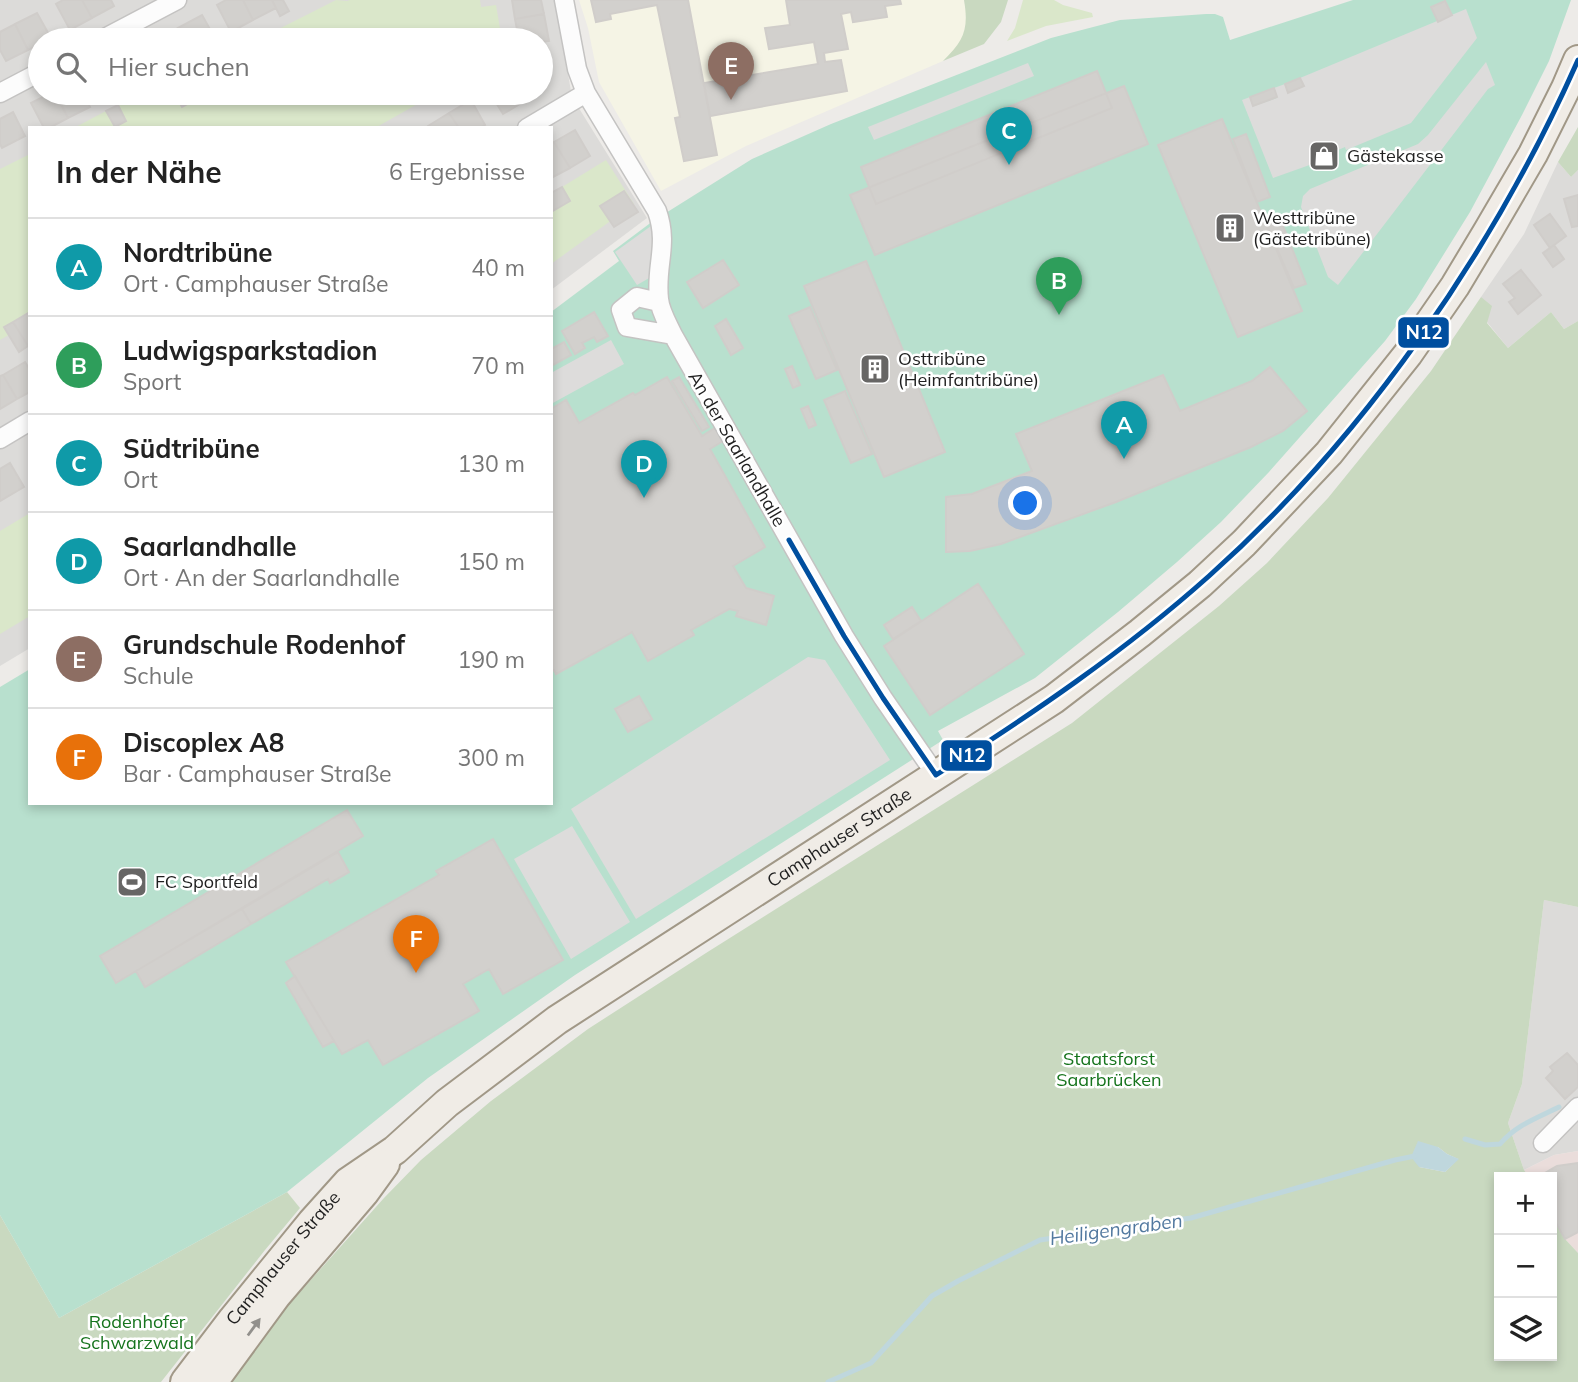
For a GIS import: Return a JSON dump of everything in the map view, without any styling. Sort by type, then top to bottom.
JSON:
[{"type":"main road","name":"Camphauser Straße","points":[[185,1382],[312,1222],[348,1182],[395,1150],[447,1103],[557,1020],[1054,699],[1200,584],[1244,543],[1306,480],[1408,354],[1455,286],[1532,154],[1578,60]]},
{"type":"main road","name":"Camphauser Straße","points":[[214,1382],[276,1296],[365,1193],[395,1150]]},
{"type":"street","points":[[124,28],[177,0]]},
{"type":"street","name":"An der Saarlandhalle","points":[[564,0],[577,69],[586,93],[661,222],[663,246],[658,273],[659,302],[673,335],[844,636],[936,775]]},
{"type":"street","points":[[0,93],[28,78]]},
{"type":"street","points":[[530,126],[586,93]]},
{"type":"street","points":[[659,302],[636,297],[621,310],[627,327],[673,335]]},
{"type":"street","points":[[0,439],[28,422]]},
{"type":"street","points":[[1543,1143],[1578,1107]]},
{"type":"shaded area","points":[[0,0],[555,0],[572,97],[647,218],[553,288],[553,126],[28,126],[28,649],[0,666]]},
{"type":"shaded area","points":[[579,0],[964,0],[967,15],[965,33],[958,47],[943,61],[746,146],[661,191],[599,82],[588,28]]},
{"type":"shaded area","points":[[1466,9],[1477,38],[1411,123],[1346,150],[1345,147],[1331,153],[1330,150],[1316,156],[1318,162],[1273,178],[1242,100],[1250,97],[1254,106],[1277,98],[1274,88],[1285,84],[1289,92],[1303,87],[1300,78]]},
{"type":"shaded area","points":[[1486,62],[1495,85],[1488,89],[1338,285],[1328,277],[1301,207],[1303,196],[1310,189],[1418,144]]},
{"type":"shaded area","points":[[1028,63],[1034,76],[874,140],[868,127]]},
{"type":"shaded area","points":[[1558,162],[1571,177],[1578,170],[1578,321],[1564,329],[1551,312],[1508,348],[1487,322],[1481,297],[1524,234]]},
{"type":"shaded area","points":[[651,226],[663,246],[658,273],[637,285],[615,252]]},
{"type":"shaded area","points":[[611,340],[624,364],[553,403],[553,372]]},
{"type":"shaded area","points":[[808,657],[825,660],[890,760],[636,919],[571,809]]},
{"type":"shaded area","points":[[572,826],[630,922],[571,959],[514,859]]},
{"type":"shaded area","points":[[1544,900],[1578,907],[1578,1151],[1554,1155],[1524,1170],[1508,1123],[1522,1084]]},
{"type":"shaded area","points":[[1578,1151],[1578,1253],[1557,1225],[1557,1172],[1524,1170],[1554,1155]]},
{"type":"green space","points":[[336,0],[480,0],[481,7],[496,5],[500,28],[281,28]]},
{"type":"green space","points":[[964,0],[1008,0],[1001,22],[984,44],[943,61],[956,47],[963,34],[966,19]]},
{"type":"green space","points":[[1023,0],[1054,0],[1092,13],[1093,17],[1046,26],[1007,41],[1015,28]]},
{"type":"green space","points":[[1353,0],[1571,0],[1549,61],[1522,115],[1470,212],[1416,299],[1385,341],[1269,472],[1221,522],[1177,562],[1035,678],[938,731],[943,740],[575,975],[428,1078],[287,1192],[59,1318],[0,1215],[0,687],[28,670],[28,805],[553,805],[553,310],[619,261],[613,251],[653,221],[752,159],[831,124],[1051,38],[1120,20],[1215,14],[1223,17],[1230,40]]},
{"type":"green space","points":[[118,105],[416,105],[379,126],[117,126],[126,121]]},
{"type":"green space","points":[[106,111],[114,126],[78,126]]},
{"type":"green space","points":[[1578,127],[1578,170],[1571,177],[1558,162]]},
{"type":"green space","points":[[28,155],[28,324],[0,340],[0,169]]},
{"type":"green space","points":[[606,160],[634,204],[553,263],[553,211],[570,201],[562,187]]},
{"type":"green space","name":"Staatsforst Saarbrücken","points":[[1481,297],[1492,306],[1487,323],[1508,348],[1551,312],[1564,329],[1578,321],[1578,907],[1544,900],[1522,1084],[1508,1123],[1525,1172],[1494,1172],[1494,1361],[1557,1361],[1557,1225],[1578,1253],[1578,1382],[232,1382],[275,1320],[384,1198],[421,1160],[491,1101],[588,1029],[1072,723],[1219,606],[1267,563],[1328,498],[1431,371]],"holes":[[[1438,1147],[1458,1159],[1445,1172],[1419,1167]]]},
{"type":"green space","points":[[28,514],[28,617],[0,634],[0,531]]},
{"type":"green space","name":"Rodenhofer Schwarzwald","points":[[287,1192],[300,1208],[161,1382],[0,1382],[0,1215],[59,1318]]},
{"type":"water","points":[[1418,1141],[1438,1147],[1459,1159],[1445,1172],[1419,1167],[1411,1157]]},
{"type":"building","points":[[63,0],[82,0],[92,18],[69,28],[56,4]]},
{"type":"building","points":[[82,0],[111,0],[114,6],[92,18]]},
{"type":"building","points":[[226,0],[243,0],[253,20],[238,28],[229,28],[217,5]]},
{"type":"building","points":[[243,0],[272,0],[276,8],[253,20]]},
{"type":"building","points":[[272,0],[283,0],[289,11],[280,16]]},
{"type":"building","points":[[512,0],[541,0],[544,14],[515,19]]},
{"type":"building","points":[[591,0],[688,0],[717,155],[684,161],[675,118],[680,117],[657,5],[610,14],[611,19],[596,22]]},
{"type":"building","points":[[786,0],[900,0],[901,4],[885,6],[887,17],[853,22],[851,12],[841,14],[848,49],[824,53],[825,62],[841,60],[847,91],[710,116],[704,83],[818,64],[814,42],[769,49],[765,28],[790,25]]},
{"type":"building","points":[[1445,1],[1452,15],[1438,22],[1431,7]]},
{"type":"building","points":[[37,13],[45,28],[28,28],[28,50],[15,24]]},
{"type":"building","points":[[544,14],[547,28],[517,28],[515,19]]},
{"type":"building","points":[[202,15],[209,28],[178,28]]},
{"type":"building","points":[[15,24],[28,50],[6,61],[0,50],[0,32]]},
{"type":"building","points":[[1097,71],[1112,108],[876,204],[861,167]]},
{"type":"building","points":[[1300,78],[1304,86],[1288,93],[1285,84]]},
{"type":"building","points":[[1124,86],[1148,144],[875,255],[850,195]]},
{"type":"building","points":[[1274,88],[1277,97],[1253,106],[1250,97]]},
{"type":"building","points":[[32,105],[61,105],[68,118],[53,126],[43,126]]},
{"type":"building","points":[[61,105],[89,105],[90,107],[68,118]]},
{"type":"building","points":[[118,105],[126,121],[114,126],[106,111]]},
{"type":"building","points":[[463,105],[474,105],[485,125],[458,126],[449,113]]},
{"type":"building","points":[[497,105],[518,105],[503,114]]},
{"type":"building","points":[[13,112],[25,136],[2,148],[0,119]]},
{"type":"building","points":[[449,113],[458,126],[428,126]]},
{"type":"building","name":"Westtribüne (Gästetribüne)","points":[[1222,119],[1302,311],[1238,337],[1158,145]]},
{"type":"building","points":[[575,130],[590,156],[570,168],[554,142]]},
{"type":"building","points":[[1246,134],[1270,197],[1257,202],[1233,139]]},
{"type":"building","points":[[553,143],[570,168],[553,177]]},
{"type":"building","points":[[562,187],[570,201],[553,211],[553,192]]},
{"type":"building","points":[[624,191],[638,212],[614,227],[600,206]]},
{"type":"building","points":[[1578,195],[1578,226],[1572,227],[1564,199]]},
{"type":"building","points":[[1550,214],[1566,236],[1550,248],[1534,225]]},
{"type":"building","points":[[1280,218],[1306,284],[1294,288],[1266,223]]},
{"type":"building","points":[[1554,245],[1564,259],[1553,267],[1543,253]]},
{"type":"building","points":[[723,260],[739,285],[703,308],[687,282]]},
{"type":"building","name":"Osttribüne (Heimfantribüne)","points":[[866,261],[945,452],[884,477],[804,286]]},
{"type":"building","points":[[1521,270],[1541,295],[1518,314],[1509,302],[1515,298],[1503,284]]},
{"type":"building","points":[[810,307],[837,370],[816,379],[789,316]]},
{"type":"building","points":[[594,312],[608,336],[597,342],[594,337],[582,343],[585,348],[575,354],[562,331]]},
{"type":"building","points":[[28,313],[28,346],[13,322]]},
{"type":"building","points":[[726,319],[743,348],[731,355],[715,326]]},
{"type":"building","points":[[13,322],[28,346],[19,352],[4,327]]},
{"type":"building","points":[[564,342],[571,355],[553,365],[553,348]]},
{"type":"building","points":[[25,362],[28,367],[28,393],[17,399],[3,375]]},
{"type":"building","points":[[792,366],[800,385],[793,388],[785,369]]},
{"type":"building","points":[[1270,367],[1307,411],[1283,431],[1251,447],[1116,502],[1001,544],[970,551],[946,552],[946,497],[972,494],[1032,471],[1016,434],[1163,375],[1180,411],[1252,381]]},
{"type":"building","points":[[3,375],[17,399],[0,409],[0,376]]},
{"type":"building","points":[[667,377],[702,436],[715,428],[723,441],[710,449],[765,547],[733,566],[746,588],[774,596],[766,625],[736,616],[738,611],[729,609],[691,630],[694,635],[648,661],[632,632],[556,674],[553,671],[553,408],[566,400],[579,423],[633,393],[635,395]]},
{"type":"building","points":[[679,377],[709,427],[702,431],[672,381]]},
{"type":"building","points":[[845,391],[872,454],[851,463],[824,400]]},
{"type":"building","points":[[808,406],[816,425],[809,428],[801,409]]},
{"type":"building","points":[[10,463],[24,487],[0,501],[0,469]]},
{"type":"building","points":[[978,584],[1024,654],[930,715],[884,646]]},
{"type":"building","points":[[912,607],[921,621],[893,639],[884,625]]},
{"type":"building","points":[[639,696],[652,719],[628,732],[615,709]]},
{"type":"building","points":[[347,810],[363,836],[116,983],[100,956]]},
{"type":"building","points":[[493,839],[563,960],[503,994],[489,969],[463,984],[479,1011],[383,1065],[368,1040],[342,1054],[286,962],[439,875],[436,871]]},
{"type":"building","points":[[338,852],[349,872],[330,883],[328,879],[251,924],[242,909]]},
{"type":"building","points":[[242,909],[251,924],[145,987],[136,971]]},
{"type":"building","points":[[295,976],[334,1041],[323,1047],[286,983]]},
{"type":"building","points":[[1567,1053],[1578,1065],[1578,1087],[1565,1099],[1546,1078],[1553,1071],[1550,1067]]},
{"type":"building","points":[[1578,1163],[1578,1232],[1565,1239],[1557,1225],[1557,1172],[1547,1172],[1557,1166]]},
{"type":"waterway","name":"Heiligengraben","points":[[1465,1139],[1485,1145],[1500,1144],[1520,1127],[1559,1107]]},
{"type":"waterway","name":"Heiligengraben","points":[[828,1382],[871,1363],[932,1296],[1040,1240],[1191,1218],[1415,1156]]},
{"type":"transit line","name":"N12","points":[[789,540],[844,636],[936,775],[1042,705],[1177,604],[1266,522],[1320,464],[1372,402],[1465,270],[1507,201],[1578,60]]},
{"type":"place","name":"Grundschule Rodenhof","points":[[731,100]]},
{"type":"place","name":"Gästekasse","points":[[1324,156]]},
{"type":"place","name":"Südtribüne","points":[[1009,165]]},
{"type":"place","name":"Westtribüne (Gästetribüne)","points":[[1230,228]]},
{"type":"place","name":"Ludwigsparkstadion","points":[[1059,315]]},
{"type":"place","name":"Osttribüne (Heimfantribüne)","points":[[875,369]]},
{"type":"place","name":"Nordtribüne","points":[[1124,459]]},
{"type":"place","name":"Saarlandhalle","points":[[644,498]]},
{"type":"place","name":"FC Sportfeld","points":[[132,882]]},
{"type":"place","name":"Discoplex A8","points":[[416,973]]}]
